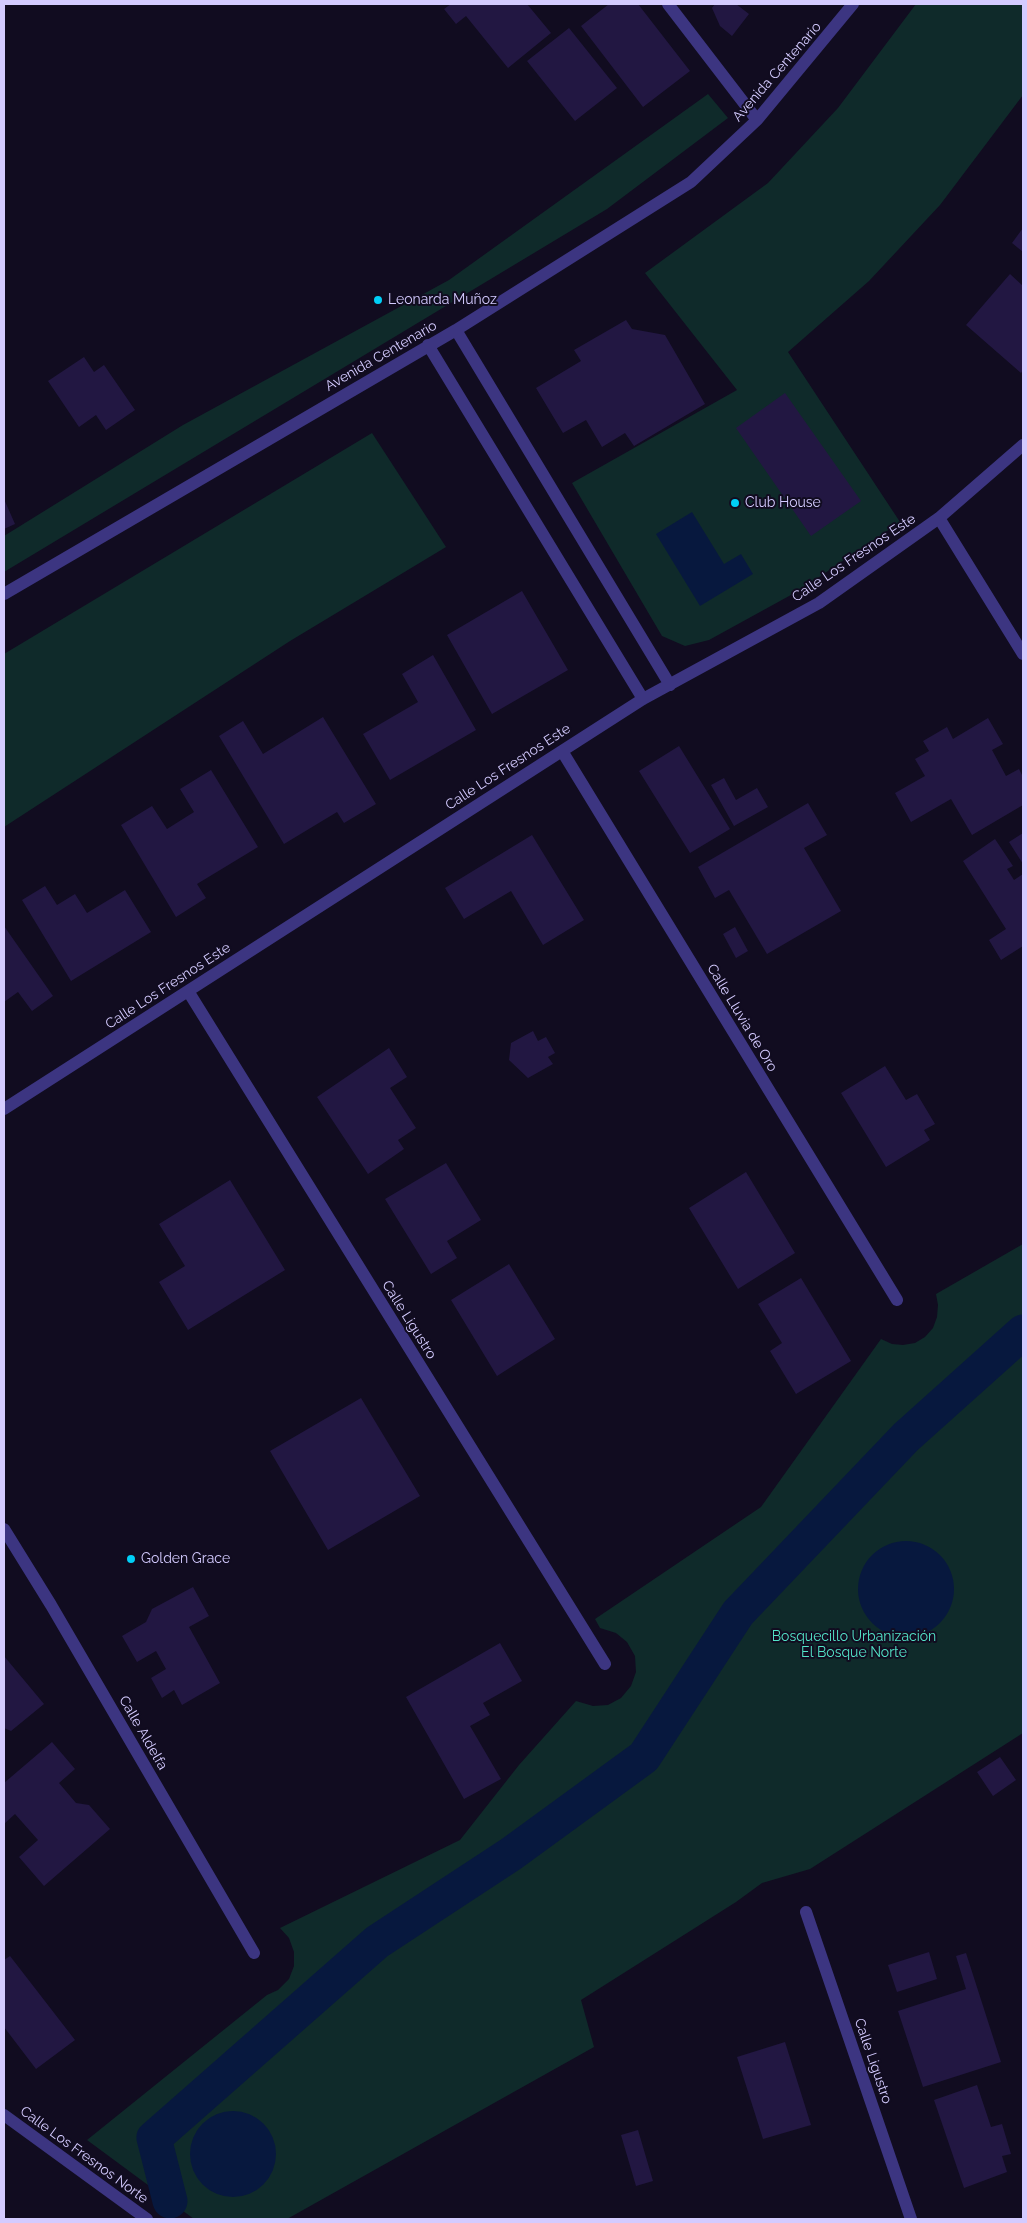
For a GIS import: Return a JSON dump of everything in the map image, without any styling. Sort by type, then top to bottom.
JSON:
[{"type":"street","points":[[668,4],[757,120]]},
{"type":"street","name":"Avenida Centenario","points":[[4,594],[456,330],[691,182],[757,120],[853,4]]},
{"type":"street","points":[[456,330],[670,685]]},
{"type":"street","points":[[428,346],[644,699]]},
{"type":"street","name":"Calle Los Fresnos Este","points":[[4,1109],[644,699],[819,603],[939,518],[1023,445]]},
{"type":"street","points":[[939,518],[1023,654]]},
{"type":"street","name":"Calle Lluvia de Oro","points":[[562,750],[897,1300]]},
{"type":"street","name":"Calle Ligustro","points":[[188,992],[605,1664]]},
{"type":"street","name":"Calle Aldelfa","points":[[4,1530],[51,1605],[254,1953]]},
{"type":"street","name":"Calle Ligustro","points":[[806,1912],[911,2219]]},
{"type":"street","name":"Calle Los Fresnos Norte","points":[[4,2115],[147,2219]]},
{"type":"green space","points":[[916,4],[1023,4],[1023,95],[940,205],[869,281],[788,352],[900,522],[800,590],[709,640],[685,646],[662,636],[572,483],[737,390],[645,273],[768,183],[838,108]]},
{"type":"green space","points":[[708,94],[728,118],[607,209],[4,572],[4,536],[183,425],[449,280]]},
{"type":"green space","points":[[372,433],[446,547],[290,641],[4,827],[4,654]]},
{"type":"green space","name":"Bosquecillo Urbanización El Bosque Norte","points":[[1023,1244],[1023,1733],[810,1869],[762,1883],[736,1902],[581,2000],[594,2047],[287,2219],[194,2219],[87,2140],[267,1995],[278,1990],[289,1979],[294,1966],[294,1952],[289,1938],[280,1928],[460,1840],[519,1765],[576,1701],[593,1706],[608,1705],[621,1698],[631,1686],[636,1672],[635,1656],[627,1642],[616,1633],[600,1628],[595,1619],[761,1507],[881,1339],[892,1344],[903,1345],[915,1343],[925,1337],[933,1328],[937,1317],[938,1305],[936,1294]]},
{"type":"water","points":[[692,512],[724,564],[741,554],[753,574],[700,606],[656,534]]},
{"type":"water","points":[[906,1541],[924,1544],[940,1555],[951,1571],[954,1589],[951,1607],[940,1623],[924,1634],[906,1637],[888,1634],[872,1623],[861,1607],[858,1589],[861,1571],[872,1555],[888,1544]]},
{"type":"water","points":[[225,2111],[241,2111],[250,2114],[264,2123],[273,2137],[276,2154],[273,2171],[264,2185],[250,2194],[241,2197],[225,2197],[209,2190],[197,2178],[190,2162],[190,2146],[197,2130],[209,2118]]},
{"type":"building","points":[[451,4],[527,4],[551,33],[508,68],[466,16],[456,24],[444,9]]},
{"type":"building","points":[[609,4],[638,4],[690,71],[643,107],[581,26]]},
{"type":"building","points":[[715,4],[736,4],[749,14],[732,36],[720,26],[712,8]]},
{"type":"building","points":[[569,28],[617,88],[575,121],[527,61]]},
{"type":"building","points":[[1023,228],[1023,252],[1012,243]]},
{"type":"building","points":[[1010,274],[1023,286],[1023,370],[1021,373],[966,325]]},
{"type":"building","points":[[626,320],[632,329],[665,335],[705,404],[634,446],[625,433],[602,447],[586,420],[563,433],[536,388],[581,361],[574,350]]},
{"type":"building","points":[[84,357],[94,372],[104,365],[135,410],[106,430],[96,415],[79,427],[48,381]]},
{"type":"building","name":"Club House","points":[[785,393],[861,501],[811,536],[736,428]]},
{"type":"building","points":[[4,499],[15,524],[4,529]]},
{"type":"building","points":[[522,591],[568,670],[492,714],[447,635]]},
{"type":"building","points":[[433,655],[476,730],[390,780],[363,734],[418,702],[402,674]]},
{"type":"building","points":[[323,717],[376,804],[344,823],[337,812],[284,844],[219,736],[243,721],[263,754]]},
{"type":"building","points":[[988,718],[1003,744],[992,750],[1006,776],[1019,769],[1023,777],[1023,805],[972,835],[951,799],[911,822],[895,793],[925,776],[915,759],[929,751],[923,741],[947,727],[953,739]]},
{"type":"building","points":[[679,746],[730,829],[690,853],[639,771]]},
{"type":"building","points":[[211,770],[258,847],[197,884],[206,898],[176,917],[121,825],[152,806],[167,829],[194,812],[180,789]]},
{"type":"building","points":[[724,778],[736,800],[757,788],[768,807],[734,826],[711,785]]},
{"type":"building","points":[[808,803],[827,835],[804,848],[841,911],[767,954],[729,890],[715,898],[698,867]]},
{"type":"building","points":[[1023,833],[1023,864],[1009,842]]},
{"type":"building","points":[[532,835],[584,920],[543,945],[511,891],[464,919],[445,888]]},
{"type":"building","points":[[995,839],[1013,866],[1007,869],[1014,880],[1023,874],[1023,946],[1001,960],[989,940],[1006,929],[963,861]]},
{"type":"building","points":[[45,886],[57,905],[75,894],[87,913],[125,890],[151,932],[71,981],[22,900]]},
{"type":"building","points":[[4,926],[53,996],[32,1011],[18,992],[4,1002]]},
{"type":"building","points":[[735,927],[748,951],[736,958],[723,934]]},
{"type":"building","points":[[533,1031],[538,1041],[546,1037],[555,1053],[548,1057],[553,1064],[528,1078],[509,1060],[511,1043]]},
{"type":"building","points":[[389,1048],[407,1077],[390,1088],[416,1128],[398,1140],[404,1149],[368,1174],[317,1097]]},
{"type":"building","points":[[885,1066],[906,1100],[917,1094],[935,1124],[924,1130],[930,1140],[886,1167],[841,1093]]},
{"type":"building","points":[[446,1163],[481,1220],[447,1241],[457,1258],[431,1274],[385,1199]]},
{"type":"building","points":[[746,1172],[795,1253],[738,1289],[689,1208]]},
{"type":"building","points":[[230,1180],[285,1270],[188,1330],[159,1282],[185,1266],[159,1224]]},
{"type":"building","points":[[509,1264],[555,1339],[497,1376],[451,1300]]},
{"type":"building","points":[[801,1278],[851,1361],[796,1394],[770,1351],[782,1343],[758,1304]]},
{"type":"building","points":[[361,1398],[420,1496],[328,1550],[270,1451]]},
{"type":"building","points":[[193,1587],[209,1616],[189,1627],[220,1683],[182,1705],[174,1690],[162,1698],[151,1678],[166,1669],[156,1651],[137,1662],[122,1636],[146,1622],[152,1609]]},
{"type":"building","points":[[500,1643],[522,1681],[483,1703],[490,1715],[470,1726],[501,1779],[464,1799],[406,1697]]},
{"type":"building","points":[[4,1656],[44,1704],[11,1731],[4,1728]]},
{"type":"building","points":[[52,1742],[75,1769],[59,1783],[76,1803],[89,1805],[110,1829],[44,1886],[19,1857],[38,1840],[15,1814],[4,1824],[4,1783]]},
{"type":"building","points":[[1000,1757],[1016,1780],[993,1796],[977,1772]]},
{"type":"building","points":[[929,1952],[937,1979],[897,1992],[888,1965]]},
{"type":"building","points":[[966,1953],[1001,2062],[923,2087],[898,2011],[966,1989],[956,1956]]},
{"type":"building","points":[[10,1956],[75,2040],[36,2069],[4,2027],[4,1960]]},
{"type":"building","points":[[785,2042],[811,2125],[763,2139],[737,2057]]},
{"type":"building","points":[[977,2085],[991,2127],[1002,2124],[1011,2154],[1002,2156],[1007,2172],[964,2188],[934,2100]]},
{"type":"building","points":[[638,2130],[653,2181],[636,2186],[621,2135]]},
{"type":"waterway","points":[[170,2201],[154,2138],[377,1942],[511,1854],[644,1757],[738,1613],[906,1437],[1023,1332]]},
{"type":"place","name":"Leonarda Muñoz","points":[[378,300]]},
{"type":"place","name":"Club House","points":[[735,503]]},
{"type":"place","name":"Golden Grace","points":[[131,1559]]}]
